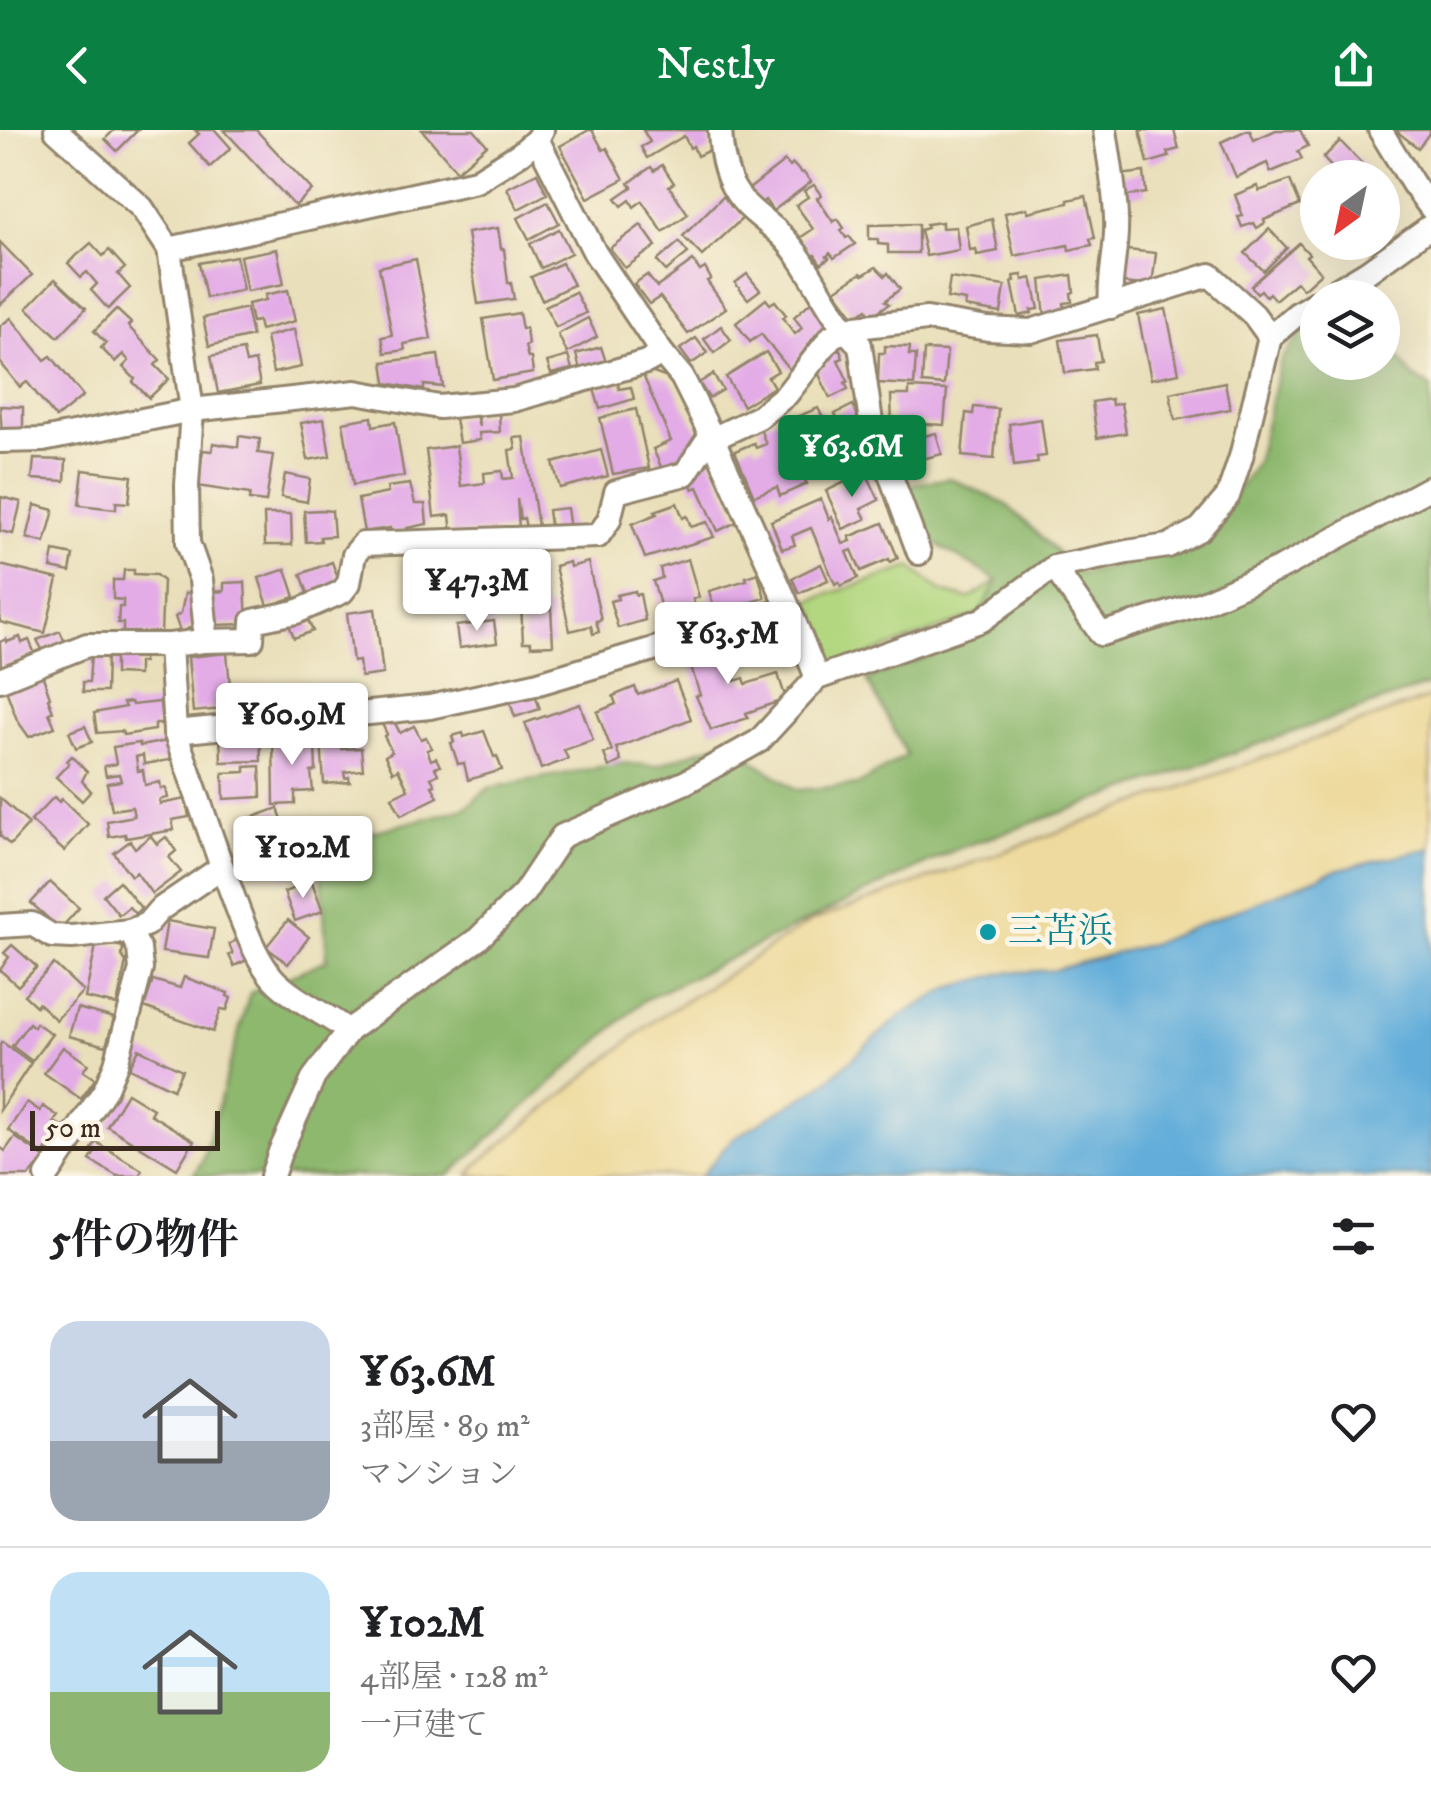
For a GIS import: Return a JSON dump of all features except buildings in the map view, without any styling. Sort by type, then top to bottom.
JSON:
[{"type":"street","points":[[56,130],[142,208],[169,249],[192,410],[188,543],[201,580],[204,641]]},
{"type":"street","points":[[720,130],[722,159],[732,186],[753,214],[783,237],[845,332],[860,344],[871,422],[919,554]]},
{"type":"street","points":[[1105,130],[1116,220],[1111,306]]},
{"type":"street","points":[[1380,130],[1431,208]]},
{"type":"street","points":[[169,249],[476,181],[520,153],[540,134],[595,252],[662,354],[682,377],[817,678]]},
{"type":"street","points":[[1353,280],[1431,226]]},
{"type":"street","points":[[0,680],[88,645],[252,640],[253,621],[296,612],[342,592],[349,583],[354,555],[363,544],[598,536],[609,520],[616,492],[685,474],[706,442],[758,417],[787,394],[832,336],[856,327],[927,320],[988,330],[1030,331],[1210,275],[1254,316],[1270,337]]},
{"type":"street","points":[[272,1176],[314,1077],[347,1032],[478,939],[524,893],[562,836],[686,782],[758,741],[817,678],[982,620],[1054,567],[1168,546],[1200,529],[1228,496],[1270,337],[1300,312]]},
{"type":"street","points":[[0,441],[43,440],[192,410],[356,392],[439,406],[514,400],[662,354]]},
{"type":"street","points":[[1054,567],[1102,634],[1234,589],[1431,487]]},
{"type":"street","points":[[175,732],[430,706],[536,684],[789,609]]},
{"type":"street","points":[[170,645],[175,732],[259,959],[279,985],[347,1032]]},
{"type":"street","points":[[0,926],[32,924],[52,936],[72,937],[130,930],[147,924],[159,910],[222,867]]},
{"type":"street","points":[[47,1176],[105,1090],[116,1064],[141,969],[130,930]]},
{"type":"green space","points":[[1300,335],[1300,380],[1400,380],[1400,360],[1413,377],[1431,388],[1431,684],[954,850],[644,1000],[448,1176],[193,1176],[203,1159],[250,993],[327,960],[320,850],[364,834],[465,808],[489,788],[621,763],[655,766],[725,741],[797,790],[857,785],[907,755],[867,680],[961,644],[998,581],[901,523],[912,484],[950,478],[1007,505],[1080,574],[1198,546],[1256,463],[1281,360]]},
{"type":"green space","points":[[911,567],[942,592],[969,599],[998,581],[991,610],[820,673],[793,606]]},
{"type":"sand","name":"三苫浜","points":[[1431,697],[1431,848],[1339,869],[1154,943],[1054,970],[1003,973],[899,1017],[821,1086],[732,1139],[701,1176],[469,1176],[480,1162],[655,1020],[812,921]]},
{"type":"water","points":[[1431,848],[1431,1176],[701,1176],[732,1139],[821,1086],[899,1017],[949,988],[1003,973],[1054,970],[1154,943],[1339,869]]},
{"type":"place","name":"三苫浜","points":[[988,932]]}]
